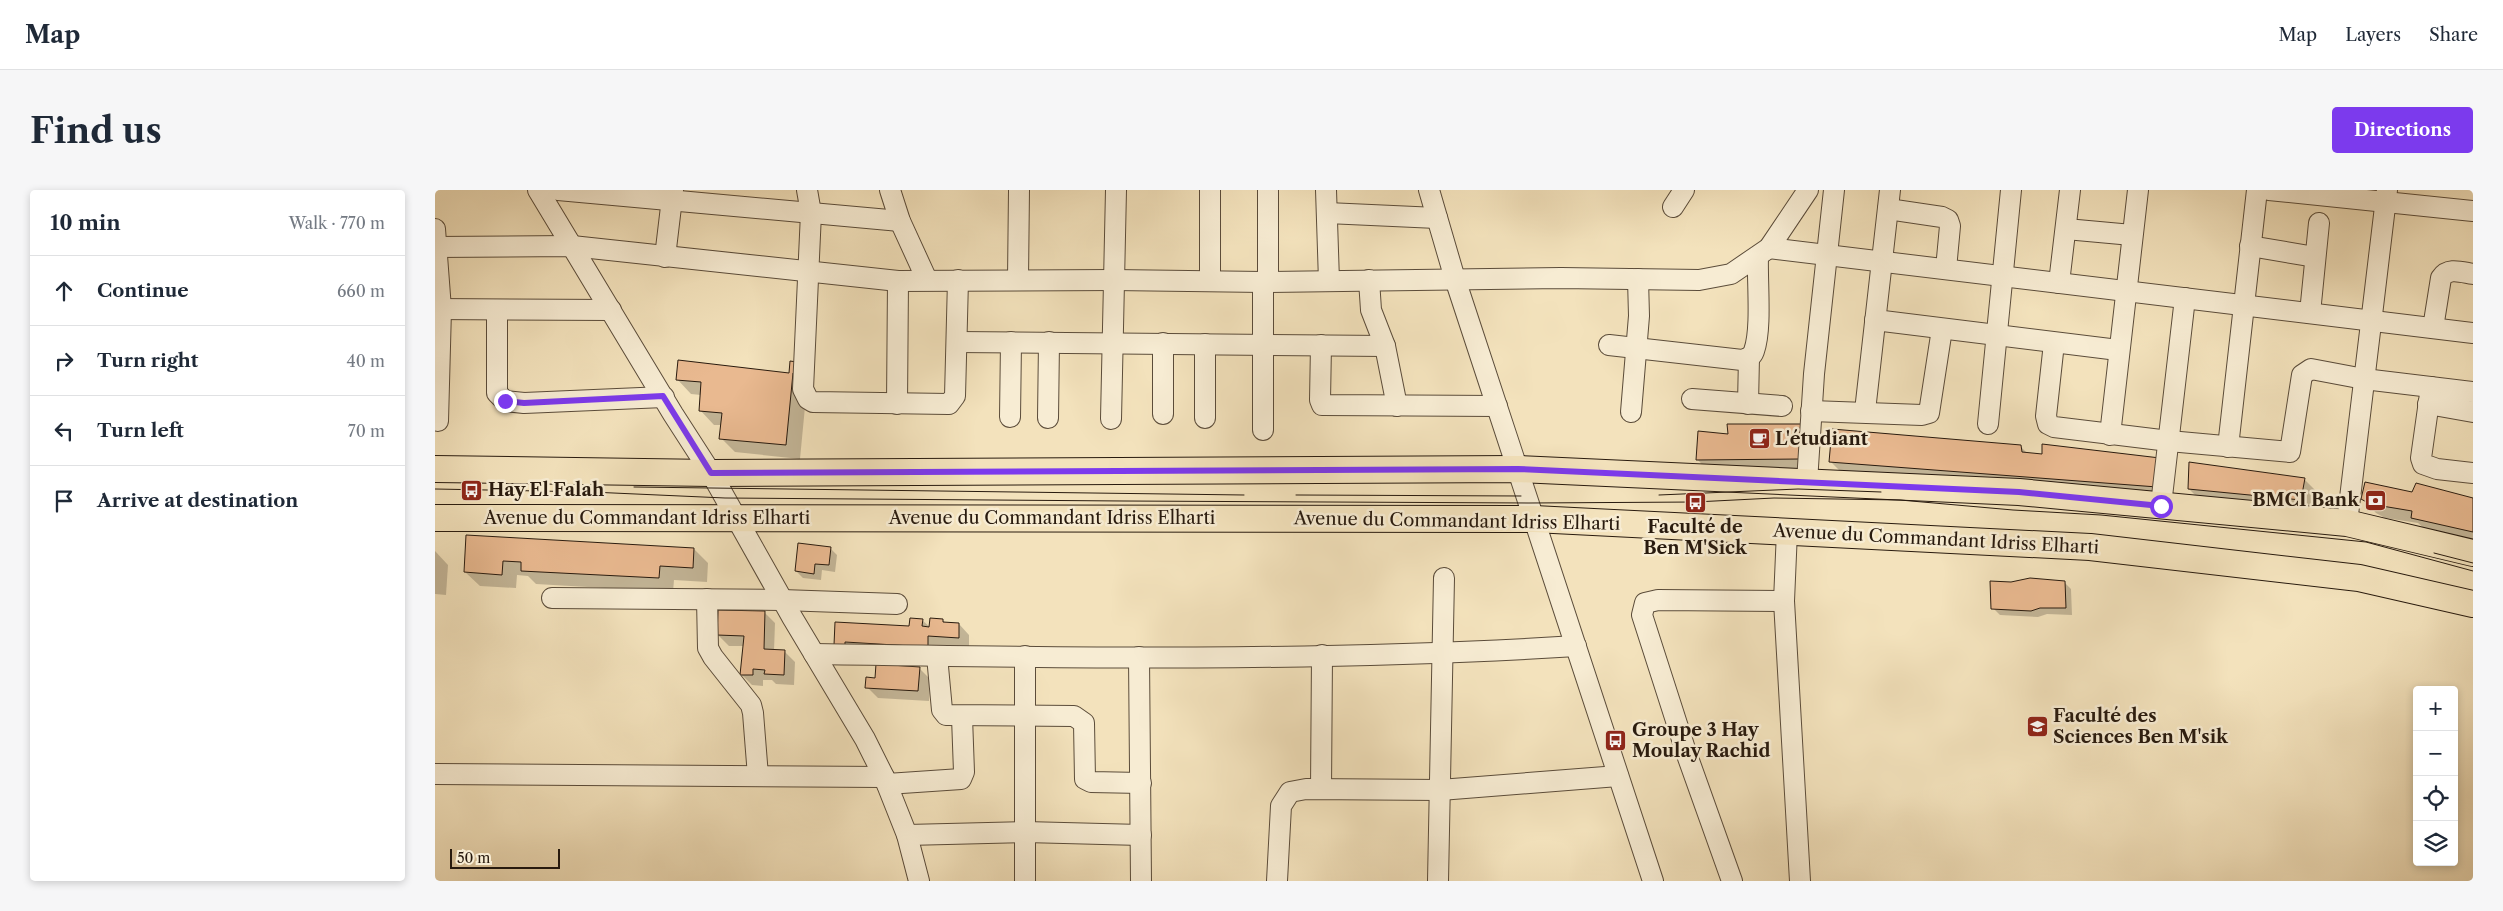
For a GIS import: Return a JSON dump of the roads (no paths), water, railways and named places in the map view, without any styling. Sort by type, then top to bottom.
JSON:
[{"type":"main road","points":[[435,469],[711,473],[1518,469],[2019,492],[2347,523],[2473,553]]},
{"type":"main road","name":"Avenue du Commandant Idriss Elharti","points":[[435,518],[1534,519],[2089,546],[2359,578],[2473,604]]},
{"type":"street","points":[[538,190],[711,473],[782,600],[865,739],[886,781],[907,835],[919,881]]},
{"type":"street","points":[[558,190],[673,195],[811,213],[900,221]]},
{"type":"street","points":[[807,190],[811,213],[804,393],[813,402],[821,404],[949,404],[952,402],[955,396],[958,280]]},
{"type":"street","points":[[890,190],[900,221],[927,280]]},
{"type":"street","points":[[1018,279],[1019,190]]},
{"type":"street","points":[[1111,419],[1116,190]]},
{"type":"street","points":[[1210,190],[1210,281]]},
{"type":"street","points":[[1263,430],[1263,344],[1268,190]]},
{"type":"street","points":[[1326,190],[1329,281]]},
{"type":"street","points":[[1429,190],[1455,279],[1653,881]]},
{"type":"street","points":[[1673,207],[1684,190]]},
{"type":"street","points":[[438,421],[436,241],[572,246],[808,273],[898,281],[1018,279],[1265,282],[1455,279],[1699,280],[1731,274],[1763,252],[1808,190]]},
{"type":"street","points":[[1807,482],[1811,411],[1834,190]]},
{"type":"street","points":[[1988,424],[2001,276],[2011,190]]},
{"type":"street","points":[[2059,283],[2070,190]]},
{"type":"street","points":[[2110,435],[2138,190]]},
{"type":"street","points":[[2228,447],[2257,190]]},
{"type":"street","points":[[2269,190],[2386,196],[2473,211]]},
{"type":"street","points":[[665,257],[673,195]]},
{"type":"street","points":[[2347,523],[2373,320],[2386,196]]},
{"type":"street","points":[[1865,412],[1889,199],[1948,220],[1950,226],[1946,269]]},
{"type":"street","points":[[1327,213],[1437,218]]},
{"type":"street","points":[[2310,313],[2319,223]]},
{"type":"street","points":[[2066,229],[2132,235]]},
{"type":"street","points":[[2250,246],[2315,257]]},
{"type":"street","points":[[1763,252],[1826,255],[2473,333]]},
{"type":"street","points":[[1609,345],[1742,360],[1749,358],[1754,352],[1757,337],[1763,252]]},
{"type":"street","points":[[2433,328],[2441,278],[2450,271],[2473,274]]},
{"type":"street","points":[[1631,412],[1639,316],[1638,279]]},
{"type":"street","points":[[1369,280],[1371,310],[1385,346],[1397,406]]},
{"type":"street","points":[[897,404],[898,281]]},
{"type":"street","points":[[2161,506],[2185,298]]},
{"type":"street","points":[[438,309],[497,311],[611,310]]},
{"type":"street","points":[[497,311],[497,392],[505,401],[524,403],[663,396]]},
{"type":"street","points":[[1875,320],[2119,350]]},
{"type":"street","points":[[1811,411],[1922,415],[1929,413],[1942,329]]},
{"type":"street","points":[[957,342],[1385,346]]},
{"type":"street","points":[[1010,417],[1011,342]]},
{"type":"street","points":[[1047,418],[1049,342]]},
{"type":"street","points":[[1163,343],[1163,414]]},
{"type":"street","points":[[2054,343],[2046,416],[2047,424],[2054,427],[2169,442],[2290,452],[2302,375],[2305,371],[2311,370],[2364,379],[2429,396],[2473,412]]},
{"type":"street","points":[[1205,344],[1205,418]]},
{"type":"street","points":[[1321,345],[1319,400],[1322,405],[1497,406]]},
{"type":"street","points":[[1748,404],[1749,358]]},
{"type":"street","points":[[2429,396],[2473,392]]},
{"type":"street","points":[[2429,396],[2421,458],[2423,464],[2437,469],[2473,473]]},
{"type":"street","points":[[1692,399],[1782,406]]},
{"type":"street","points":[[1787,531],[1784,601],[1800,881]]},
{"type":"street","points":[[1438,881],[1444,578]]},
{"type":"street","points":[[552,598],[782,600],[897,604]]},
{"type":"street","points":[[707,599],[709,648],[713,657],[751,705],[758,776]]},
{"type":"street","points":[[1732,881],[1687,755],[1643,615],[1645,603],[1658,600],[1784,601]]},
{"type":"street","points":[[814,654],[1139,656],[1443,654],[1576,646]]},
{"type":"street","points":[[1321,789],[1322,655]]},
{"type":"street","points":[[937,656],[942,710],[946,715],[962,717],[1080,718],[1085,723],[1085,779],[1091,782],[1141,783]]},
{"type":"street","points":[[1025,656],[1025,881]]},
{"type":"street","points":[[1139,656],[1141,881]]},
{"type":"street","points":[[435,774],[758,776],[886,781],[961,779],[964,772],[962,717]]},
{"type":"street","points":[[1277,881],[1281,806],[1290,792],[1321,789],[1439,790],[1619,776]]},
{"type":"street","points":[[907,835],[1025,832],[1141,835]]},
{"type":"tram line","points":[[634,487],[1244,495]]},
{"type":"tram line","points":[[435,489],[591,492],[725,498],[1124,501],[1529,503],[1695,502],[1774,498],[1900,500],[2013,510],[2101,515],[2366,542],[2473,571]]},
{"type":"tram line","points":[[1659,495],[1798,489],[1881,492]]},
{"type":"tram line","points":[[1296,495],[1521,496]]},
{"type":"tram line","points":[[2434,553],[2473,563]]},
{"type":"place","name":"L'étudiant","points":[[1759,439]]},
{"type":"place","name":"Hay El Falah","points":[[472,490]]},
{"type":"place","name":"BMCI Bank","points":[[2375,500]]},
{"type":"place","name":"Faculté de Ben M'Sick","points":[[1695,502]]},
{"type":"place","name":"Faculté des Sciences Ben M'sik","points":[[2037,726]]},
{"type":"place","name":"Groupe 3 Hay Moulay Rachid","points":[[1616,740]]}]
